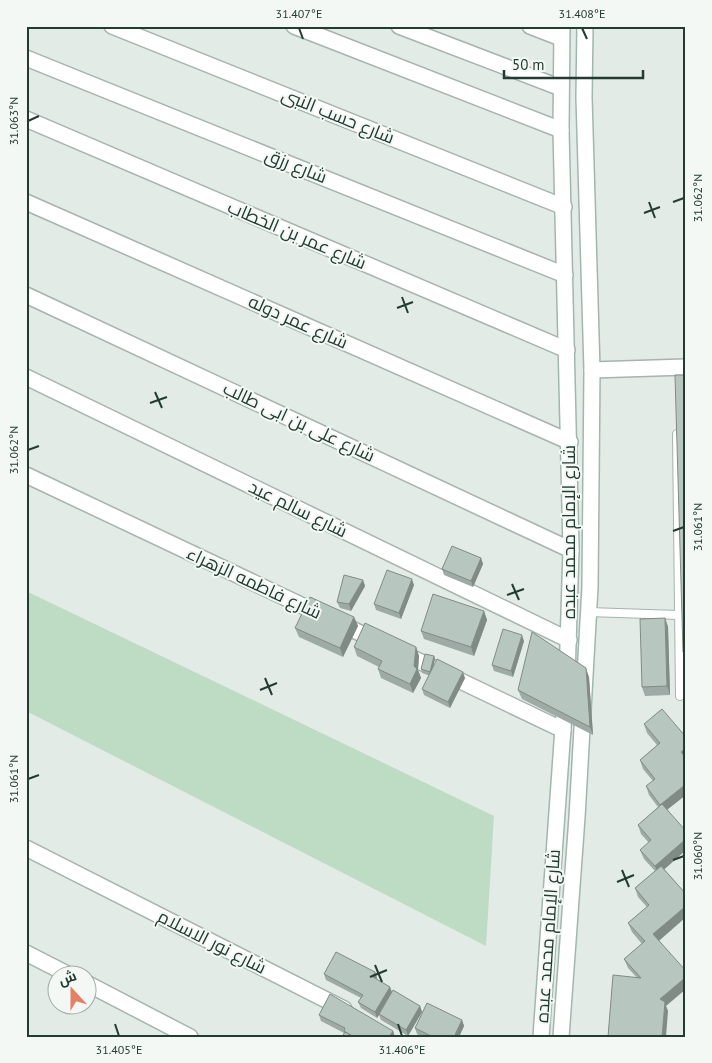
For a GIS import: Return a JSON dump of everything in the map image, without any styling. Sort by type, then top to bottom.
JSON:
[{"type":"street","name":"شارع حسب النبى","points":[[112,26],[564,207]]},
{"type":"street","points":[[294,26],[561,130]]},
{"type":"street","points":[[399,26],[561,88]]},
{"type":"street","points":[[530,26],[562,32]]},
{"type":"street","name":"شارع الإمام محمد عبده","points":[[561,1037],[577,817],[588,612],[592,370],[584,97],[585,26]]},
{"type":"street","name":"شارع الإمام محمد عبده","points":[[541,1037],[569,640],[571,550],[570,442],[561,130],[562,32]]},
{"type":"street","name":"شارع رزق","points":[[26,58],[565,275]]},
{"type":"street","name":"شارع عمر بن الخطاب","points":[[26,119],[567,350]]},
{"type":"street","name":"شارع عمر دوله","points":[[26,202],[570,442]]},
{"type":"street","name":"شارع على بن ابى طالب","points":[[26,295],[571,550]]},
{"type":"street","points":[[592,370],[686,367]]},
{"type":"street","name":"شارع سالم عيد","points":[[26,378],[569,640]]},
{"type":"street","name":"شارع فاطمه الزهراء","points":[[26,475],[563,730]]},
{"type":"street","name":"شارع نور الاسلام","points":[[26,848],[354,1014]]},
{"type":"street","points":[[26,953],[51,966]]},
{"type":"street","points":[[98,989],[190,1037]]},
{"type":"lane","points":[[677,427],[680,696]]},
{"type":"lane","points":[[588,612],[679,614]]},
{"type":"green space","points":[[26,591],[494,816],[486,946],[26,711]]},
{"type":"building","points":[[675,375],[686,375],[686,652],[683,652]]},
{"type":"building","points":[[452,546],[481,558],[471,581],[442,569]]},
{"type":"building","points":[[387,570],[412,579],[399,613],[374,604]]},
{"type":"building","points":[[344,575],[363,580],[349,604],[337,602]]},
{"type":"building","points":[[433,594],[484,611],[471,647],[421,631]]},
{"type":"building","points":[[310,597],[354,617],[340,648],[295,628]]},
{"type":"building","points":[[665,618],[667,686],[642,687],[640,619]]},
{"type":"building","points":[[365,623],[416,647],[414,666],[417,669],[410,684],[378,669],[382,661],[354,647]]},
{"type":"building","points":[[503,629],[522,635],[511,671],[492,665]]},
{"type":"building","points":[[532,632],[586,668],[590,727],[518,690]]},
{"type":"building","points":[[425,654],[434,656],[430,672],[421,669]]},
{"type":"building","points":[[437,659],[463,672],[448,702],[422,689]]},
{"type":"building","points":[[662,709],[686,737],[686,748],[681,752],[686,758],[686,784],[660,805],[646,786],[655,779],[640,760],[660,743],[644,724]]},
{"type":"building","points":[[662,804],[686,831],[686,839],[655,866],[640,850],[651,840],[638,825]]},
{"type":"building","points":[[661,866],[686,894],[686,906],[653,934],[686,971],[686,977],[660,999],[665,1002],[662,1037],[608,1037],[613,975],[641,978],[624,959],[645,941],[628,923],[649,905],[635,888]]},
{"type":"building","points":[[336,952],[375,972],[373,977],[390,987],[375,1012],[358,1002],[363,995],[324,974]]},
{"type":"building","points":[[393,990],[420,1006],[406,1030],[379,1014]]},
{"type":"building","points":[[330,994],[393,1031],[389,1037],[354,1037],[344,1031],[345,1028],[319,1015]]},
{"type":"building","points":[[427,1003],[462,1020],[454,1037],[433,1037],[415,1028]]},
{"type":"building","points":[[345,1032],[354,1037],[342,1037]]}]
